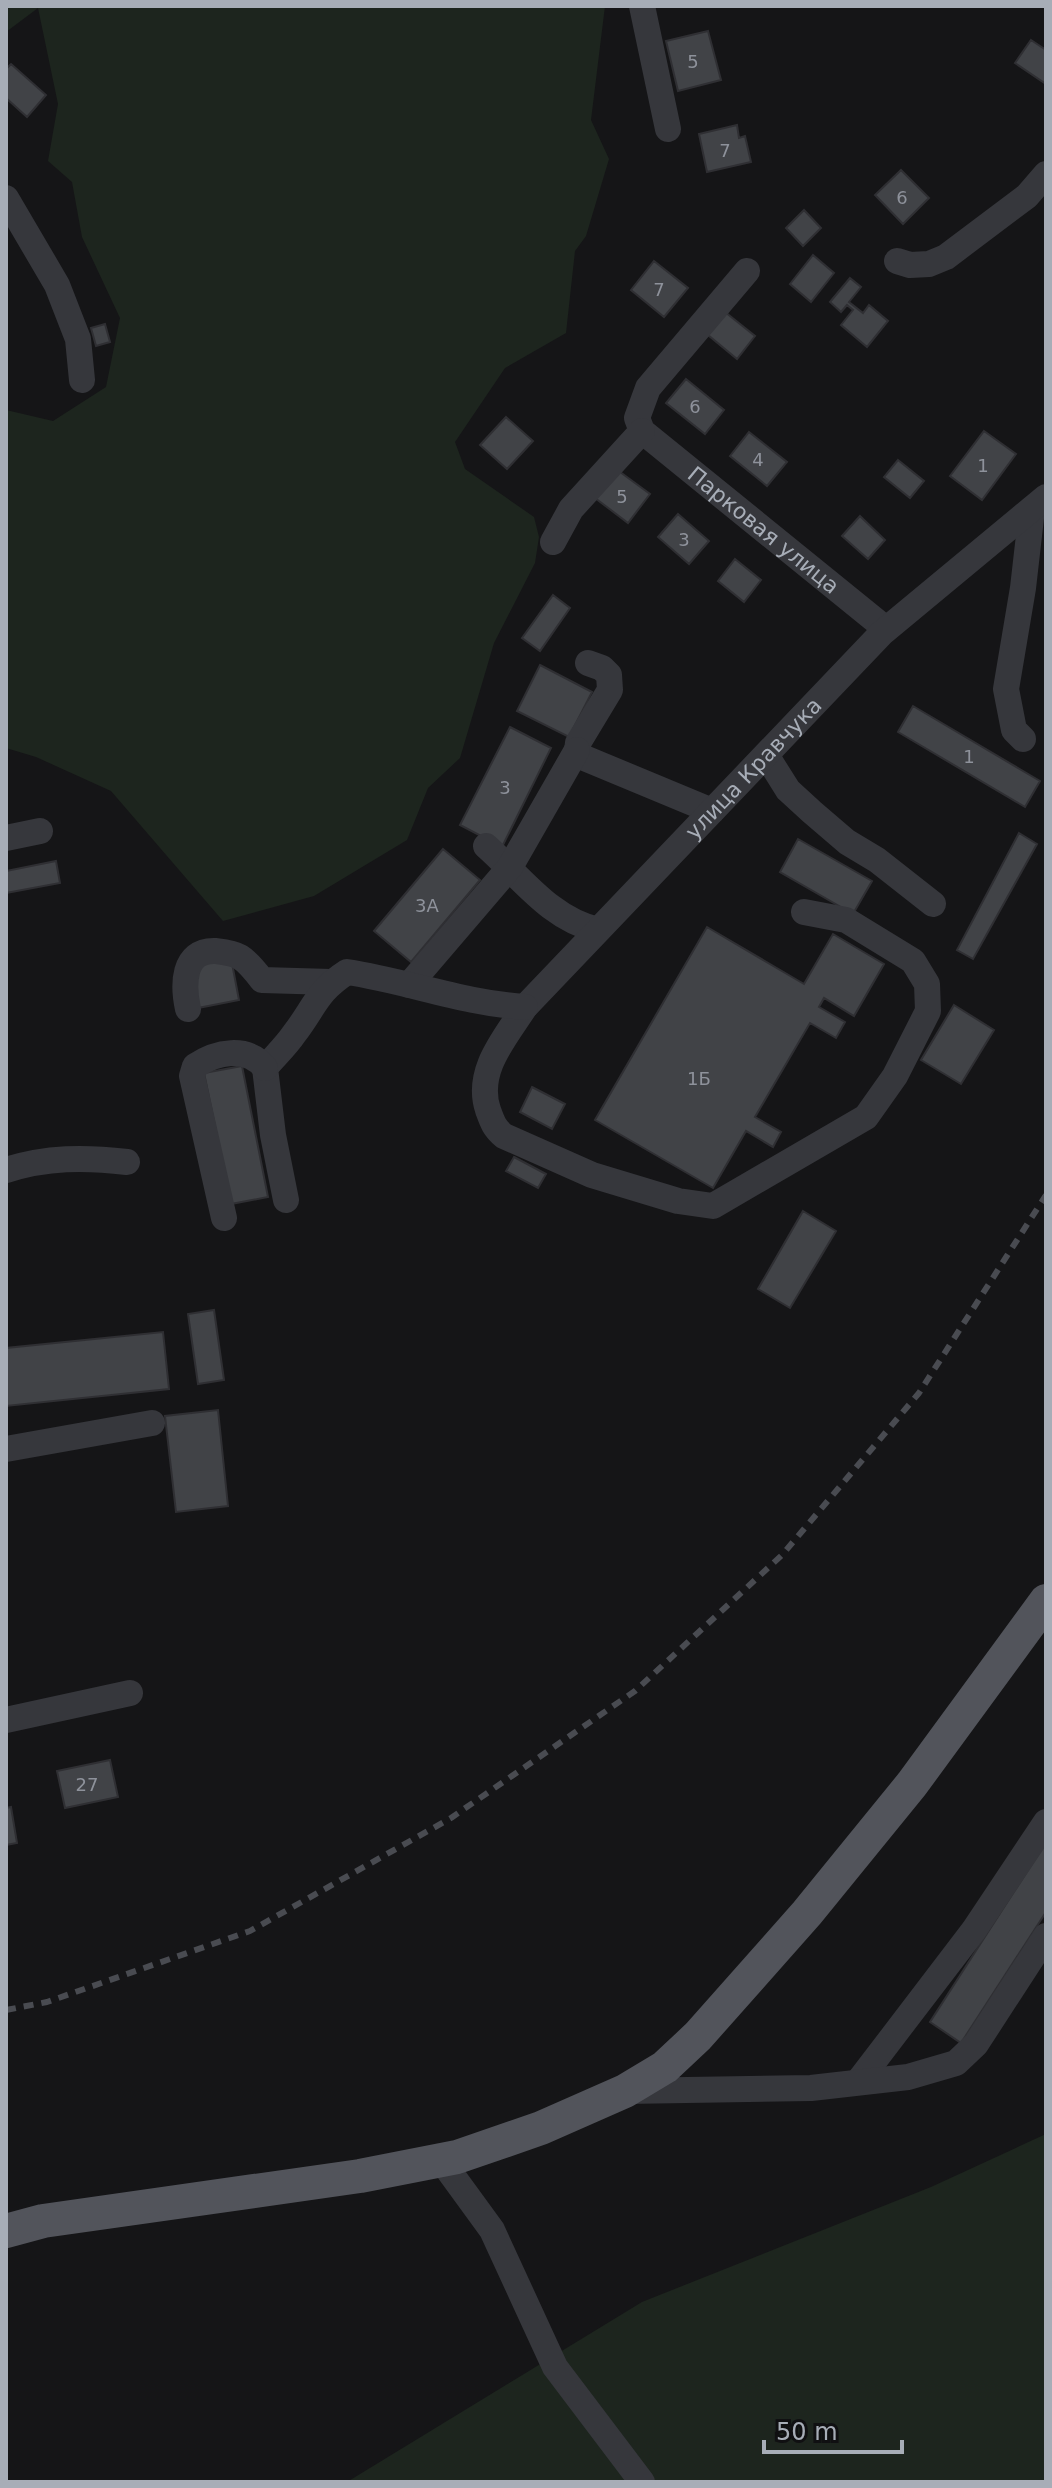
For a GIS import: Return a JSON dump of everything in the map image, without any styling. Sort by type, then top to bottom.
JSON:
[{"type":"main road","points":[[6,2231],[43,2221],[360,2176],[441,2160],[541,2128],[625,2091],[665,2067],[698,2036],[807,1913],[912,1784],[1046,1601]]},
{"type":"lane","points":[[642,6],[668,129]]},
{"type":"lane","points":[[897,261],[910,265],[929,264],[946,257],[1027,196],[1046,174]]},
{"type":"lane","points":[[6,198],[57,285],[78,339],[82,380]]},
{"type":"lane","points":[[553,542],[571,509],[642,431],[637,418],[648,388],[747,271]]},
{"type":"lane","name":"Парковая улица","points":[[642,431],[886,629]]},
{"type":"lane","points":[[1023,739],[1014,730],[1006,689],[1039,503]]},
{"type":"lane","name":"улица Кравчука","points":[[804,912],[846,920],[913,961],[927,984],[928,1011],[895,1076],[866,1117],[713,1206],[678,1201],[592,1175],[504,1136],[494,1127],[482,1094],[488,1064],[525,1007],[886,629],[1039,503]]},
{"type":"lane","points":[[409,985],[510,867],[577,750],[578,743],[610,690],[609,675],[602,668],[588,663]]},
{"type":"lane","points":[[577,750],[591,762],[712,811]]},
{"type":"lane","points":[[766,755],[788,790],[812,812],[847,842],[877,860],[933,904]]},
{"type":"lane","points":[[6,838],[40,831]]},
{"type":"lane","points":[[486,846],[552,909],[582,926],[598,930]]},
{"type":"lane","points":[[188,1009],[184,987],[187,967],[198,955],[211,951],[242,958],[262,980],[331,982]]},
{"type":"lane","points":[[265,1068],[294,1035],[317,996],[347,972],[489,1005],[525,1007]]},
{"type":"lane","points":[[224,1218],[192,1076],[195,1066],[210,1056],[235,1052],[250,1056],[265,1068],[273,1135],[286,1200]]},
{"type":"lane","points":[[6,1170],[32,1161],[86,1157],[127,1162]]},
{"type":"lane","points":[[6,1449],[152,1423]]},
{"type":"lane","points":[[6,1720],[130,1693]]},
{"type":"lane","points":[[858,2082],[974,1930],[1046,1822]]},
{"type":"lane","points":[[625,2091],[811,2088],[908,2077],[956,2063],[976,2044],[1046,1936]]},
{"type":"lane","points":[[441,2160],[492,2230],[555,2367],[642,2482]]},
{"type":"shaded area","points":[[6,6],[605,6],[591,120],[609,159],[586,236],[575,251],[566,333],[505,368],[455,442],[465,469],[534,517],[539,537],[535,563],[494,643],[460,758],[428,788],[407,840],[314,896],[223,921],[111,791],[36,757],[6,748],[6,410],[53,421],[106,387],[120,318],[82,237],[72,182],[48,161],[58,104],[38,8],[6,32]]},
{"type":"shaded area","points":[[1046,2134],[1046,2482],[347,2482],[642,2302],[931,2187]]},
{"type":"building","points":[[708,31],[721,80],[678,91],[666,41]]},
{"type":"building","points":[[1031,40],[1046,50],[1046,84],[1015,63]]},
{"type":"building","points":[[11,64],[46,95],[27,117],[6,98],[6,69]]},
{"type":"building","points":[[737,125],[739,138],[745,136],[751,162],[707,172],[699,134]]},
{"type":"building","points":[[901,170],[929,198],[903,224],[875,195]]},
{"type":"building","points":[[804,210],[821,228],[803,246],[786,228]]},
{"type":"building","points":[[813,255],[834,273],[811,302],[790,284]]},
{"type":"building","points":[[654,261],[688,288],[664,317],[631,290]]},
{"type":"building","points":[[850,278],[861,287],[849,302],[863,313],[869,305],[888,321],[867,347],[841,325],[853,310],[847,305],[841,312],[830,302]]},
{"type":"building","points":[[720,308],[755,336],[737,359],[702,330]]},
{"type":"building","points":[[105,324],[110,342],[96,346],[91,328]]},
{"type":"building","points":[[686,379],[724,410],[705,434],[666,403]]},
{"type":"building","points":[[506,417],[533,441],[507,469],[480,445]]},
{"type":"building","points":[[984,431],[1016,454],[982,500],[950,476]]},
{"type":"building","points":[[749,432],[787,462],[767,486],[730,456]]},
{"type":"building","points":[[898,460],[924,481],[910,498],[884,477]]},
{"type":"building","points":[[616,469],[650,494],[628,523],[595,498]]},
{"type":"building","points":[[678,514],[709,541],[689,564],[658,537]]},
{"type":"building","points":[[860,516],[885,540],[868,559],[842,536]]},
{"type":"building","points":[[735,559],[761,580],[744,602],[718,581]]},
{"type":"building","points":[[553,595],[570,608],[540,651],[522,638]]},
{"type":"building","points":[[540,665],[592,692],[569,737],[517,711]]},
{"type":"building","points":[[913,706],[1040,781],[1025,807],[898,732]]},
{"type":"building","points":[[510,727],[551,748],[502,847],[460,825]]},
{"type":"building","points":[[1019,833],[1037,844],[973,959],[957,950]]},
{"type":"building","points":[[798,839],[872,881],[853,914],[780,872]]},
{"type":"building","points":[[443,849],[480,880],[411,962],[374,931]]},
{"type":"building","points":[[56,861],[60,883],[6,893],[6,871]]},
{"type":"building","points":[[707,927],[804,984],[833,934],[884,964],[854,1016],[824,998],[819,1007],[845,1022],[836,1038],[810,1023],[755,1117],[781,1132],[773,1147],[746,1131],[713,1188],[595,1120]]},
{"type":"building","points":[[231,958],[239,1000],[198,1008],[191,965]]},
{"type":"building","points":[[954,1005],[994,1030],[961,1084],[921,1060]]},
{"type":"building","points":[[242,1066],[268,1197],[231,1204],[204,1073]]},
{"type":"building","points":[[532,1087],[565,1104],[552,1129],[520,1112]]},
{"type":"building","points":[[514,1157],[546,1174],[538,1188],[506,1171]]},
{"type":"building","points":[[803,1211],[836,1231],[790,1308],[758,1289]]},
{"type":"building","points":[[214,1310],[224,1380],[198,1384],[188,1314]]},
{"type":"building","points":[[163,1332],[169,1389],[6,1406],[6,1348]]},
{"type":"building","points":[[218,1410],[228,1506],[176,1512],[165,1416]]},
{"type":"building","points":[[110,1760],[118,1797],[65,1808],[57,1771]]},
{"type":"building","points":[[11,1807],[17,1843],[6,1845],[6,1808]]},
{"type":"building","points":[[1046,1842],[1046,1912],[961,2043],[930,2022]]},
{"type":"railway","points":[[6,2010],[47,2002],[250,1931],[451,1818],[635,1691],[782,1555],[919,1393],[1046,1195]]}]
